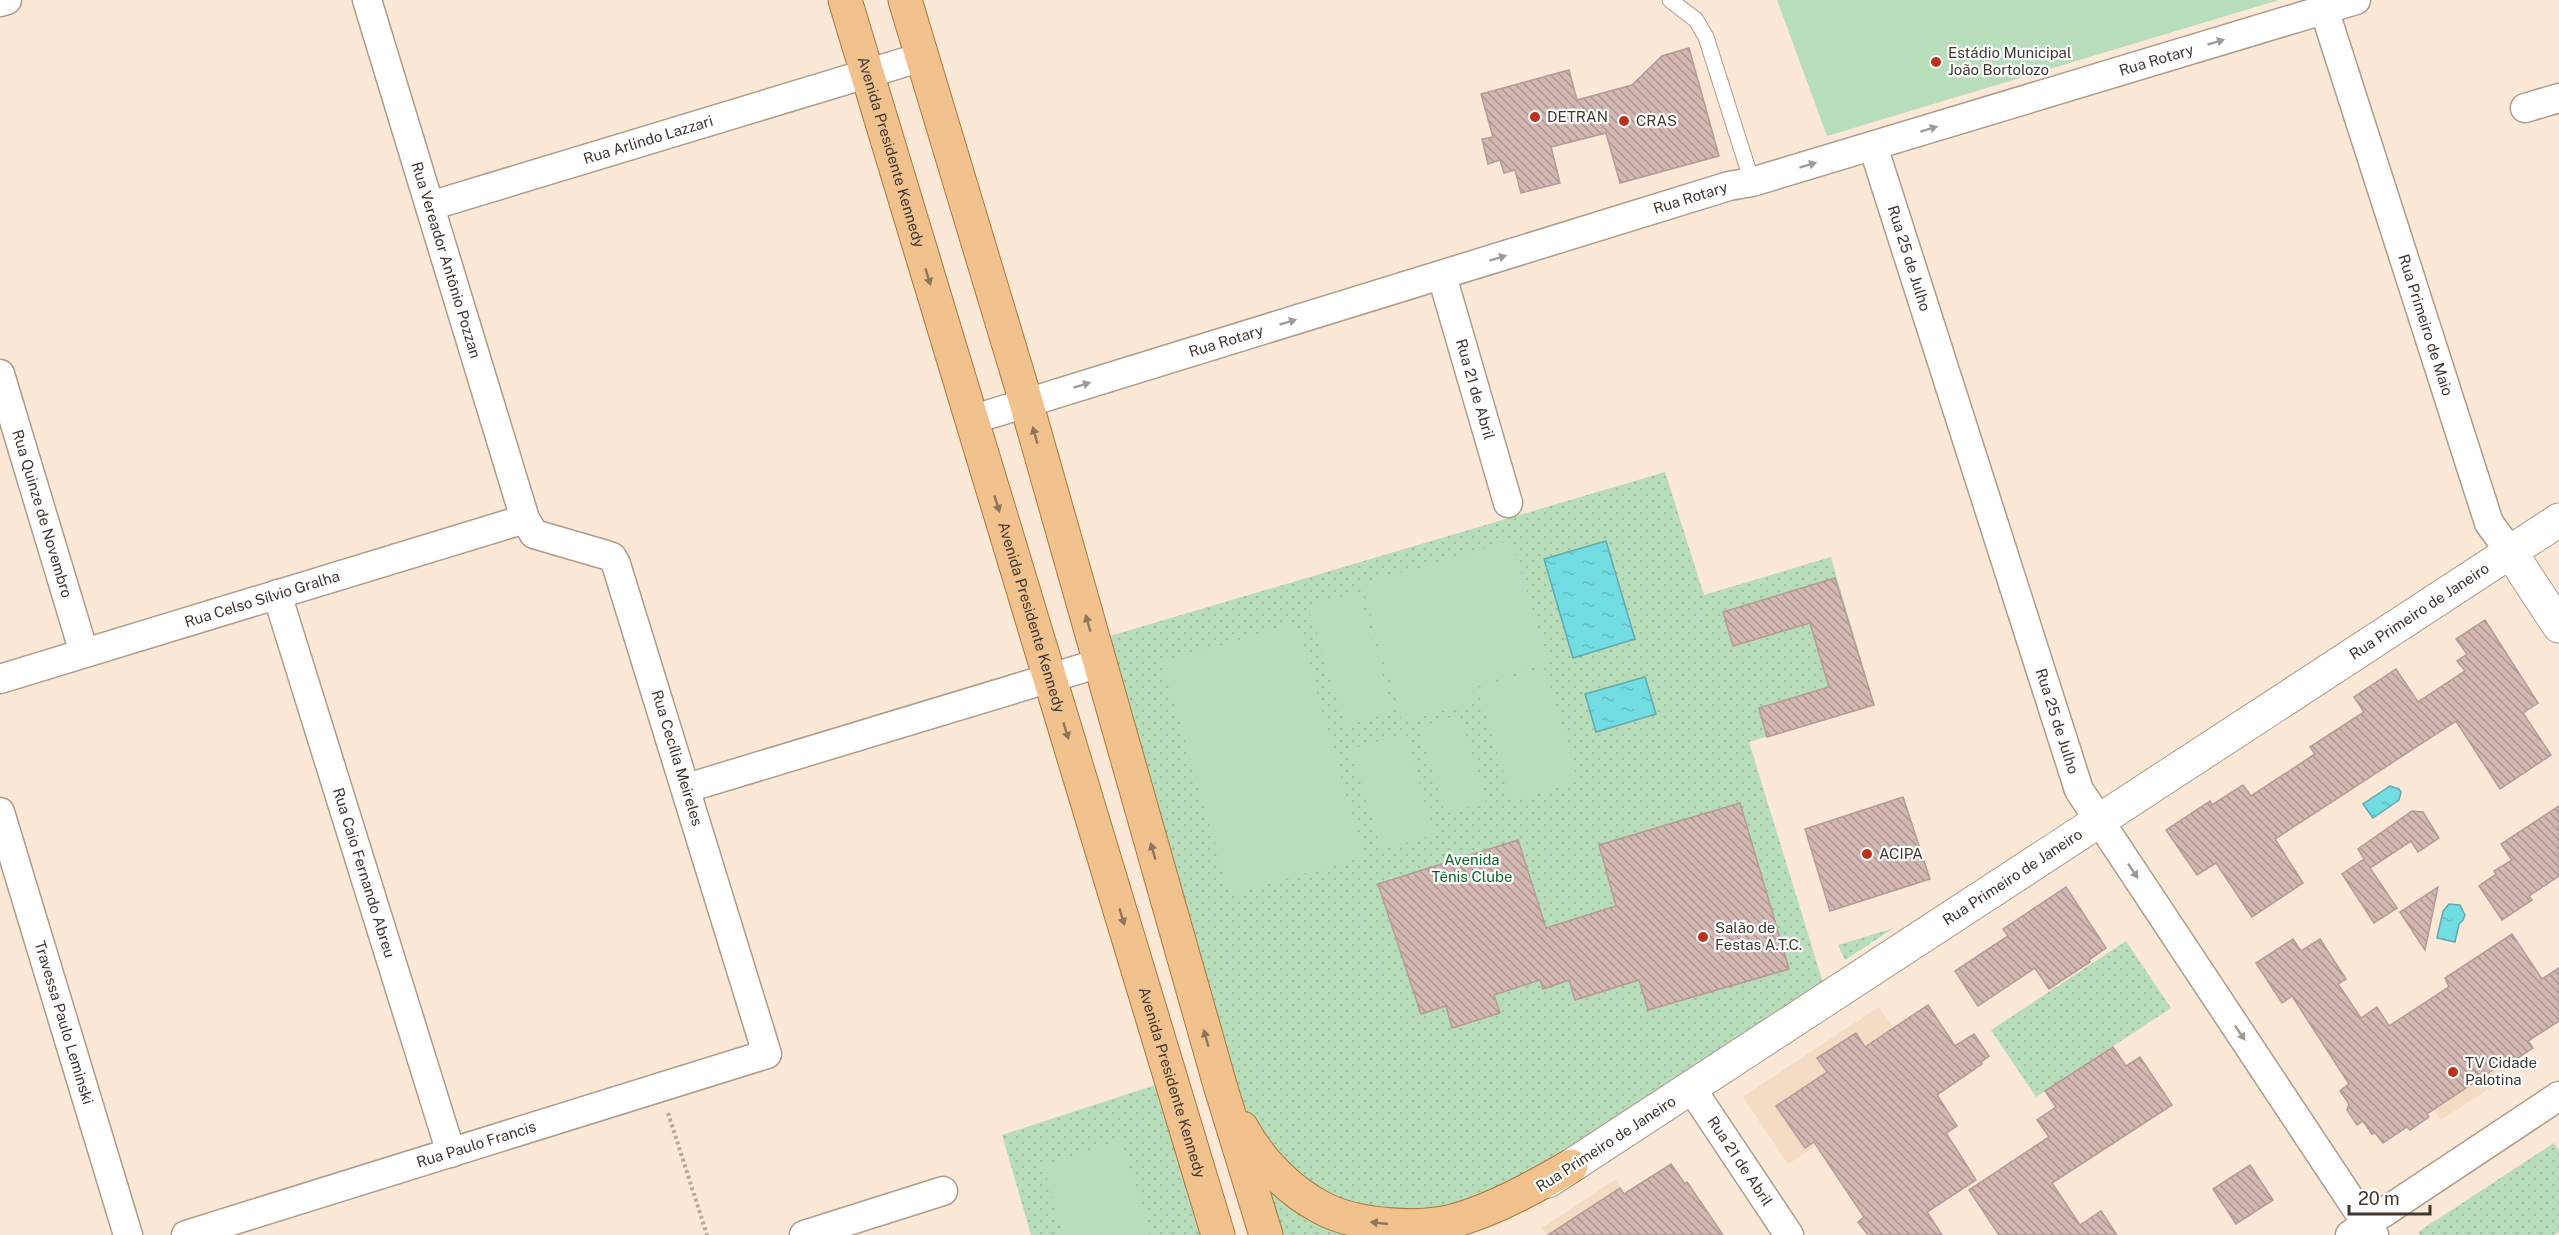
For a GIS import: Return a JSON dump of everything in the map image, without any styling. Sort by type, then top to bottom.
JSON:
[{"type":"main road","name":"Avenida Presidente Kennedy","points":[[844,0],[1218,1235]]},
{"type":"main road","points":[[905,0],[1026,402],[1220,1085],[1266,1235]]},
{"type":"main road","points":[[1220,1085],[1248,1139],[1280,1178],[1322,1208],[1371,1223],[1410,1226],[1459,1220],[1508,1199],[1571,1166]]},
{"type":"main road","points":[[1186,1127],[1208,1235]]},
{"type":"street","points":[[0,2],[7,0]]},
{"type":"street","name":"Rua Vereador Antônio Pozzan","points":[[367,0],[525,519]]},
{"type":"street","name":"Rua Rotary","points":[[971,420],[1730,186],[1752,182],[2356,0]]},
{"type":"street","name":"Rua Primeiro de Maio","points":[[2324,9],[2489,523],[2559,626]]},
{"type":"street","name":"Rua Arlindo Lazzari","points":[[430,206],[922,57]]},
{"type":"street","points":[[2525,108],[2559,98]]},
{"type":"street","name":"Rua 25 de Julho","points":[[1873,146],[2079,790],[2364,1231]]},
{"type":"street","name":"Rua 21 de Abril","points":[[1442,276],[1508,502]]},
{"type":"street","name":"Rua Quinze de Novembro","points":[[0,374],[84,653]]},
{"type":"street","name":"Rua Celso Sílvio Gralha","points":[[0,679],[525,519]]},
{"type":"street","name":"Rua Cecília Meireles","points":[[525,519],[534,534],[612,557],[616,564],[687,788],[767,1054]]},
{"type":"street","name":"Rua Primeiro de Janeiro","points":[[1466,1235],[2559,520]]},
{"type":"street","name":"Rua Caio Fernando Abreu","points":[[278,594],[451,1153]]},
{"type":"street","points":[[687,788],[1100,663]]},
{"type":"street","name":"Travessa Paulo Leminski","points":[[0,812],[128,1235]]},
{"type":"street","name":"Rua Paulo Francis","points":[[186,1235],[767,1054]]},
{"type":"street","name":"Rua 21 de Abril","points":[[1691,1088],[1789,1235]]},
{"type":"street","points":[[2364,1231],[2559,1096]]},
{"type":"street","points":[[804,1235],[943,1191]]},
{"type":"lane","points":[[1670,0],[1696,20],[1706,37],[1752,182]]},
{"type":"path","points":[[661,1088],[707,1235]]},
{"type":"shaded area","points":[[1879,1007],[1923,1075],[1788,1164],[1743,1097]]},
{"type":"shaded area","points":[[2464,1008],[2509,1076],[2441,1120],[2396,1053]]},
{"type":"shaded area","points":[[1615,1180],[1652,1235],[1547,1235],[1542,1228]]},
{"type":"green space","name":"Estádio Municipal João Bortolozo","points":[[1777,0],[2279,0],[1827,136]]},
{"type":"green space","name":"Avenida Tênis Clube","points":[[1665,472],[1704,595],[1831,557],[1874,705],[1749,742],[1828,999],[1508,1199],[1370,1223],[1248,1139],[1093,641]]},
{"type":"green space","points":[[1511,540],[1549,661],[1472,686],[1476,702],[1402,722],[1361,582],[1436,564]]},
{"type":"green space","points":[[1358,592],[1394,712],[1346,726],[1308,606]]},
{"type":"green space","points":[[1297,623],[1364,856],[1230,895],[1162,662]]},
{"type":"green space","points":[[1544,667],[1578,780],[1512,801],[1477,688]]},
{"type":"green space","points":[[1460,714],[1486,802],[1445,814],[1419,727]]},
{"type":"green space","points":[[1405,733],[1434,835],[1381,850],[1351,749]]},
{"type":"green space","points":[[1894,928],[1845,960],[1838,945]]},
{"type":"green space","points":[[2126,941],[2171,1008],[2036,1097],[1991,1030]]},
{"type":"green space","points":[[1164,1082],[1187,1161],[1200,1235],[1031,1235],[1002,1135]]},
{"type":"green space","points":[[1122,1141],[1150,1235],[1064,1235],[1043,1166]]},
{"type":"green space","points":[[2554,1143],[2559,1151],[2559,1232],[2554,1235],[2420,1235],[2418,1232]]},
{"type":"green space","points":[[1253,1162],[1408,1235],[1276,1235]]},
{"type":"water","points":[[1606,541],[1635,639],[1573,658],[1544,559]]},
{"type":"water","points":[[1645,677],[1656,714],[1596,732],[1585,694]]},
{"type":"water","points":[[2390,786],[2401,792],[2399,800],[2373,818],[2363,804]]},
{"type":"water","points":[[2449,904],[2460,905],[2465,915],[2459,924],[2455,942],[2437,938],[2443,911]]},
{"type":"building","points":[[1689,48],[1719,156],[1620,183],[1606,133],[1551,147],[1560,183],[1521,193],[1515,170],[1504,173],[1500,160],[1488,164],[1482,139],[1493,137],[1481,94],[1569,70],[1577,100],[1632,85],[1662,56]]},
{"type":"building","points":[[1835,578],[1874,705],[1767,737],[1759,708],[1829,687],[1810,623],[1733,646],[1723,612]]},
{"type":"building","points":[[2485,620],[2538,703],[2523,713],[2551,755],[2500,789],[2456,721],[2275,839],[2303,883],[2252,917],[2216,863],[2197,875],[2166,830],[2210,801],[2212,805],[2243,785],[2251,796],[2315,754],[2310,747],[2364,712],[2354,697],[2396,669],[2418,702],[2465,671],[2457,661],[2467,654],[2456,639]]},
{"type":"building","name":"ACIPA","points":[[1903,797],[1930,879],[1830,911],[1805,829]]},
{"type":"building","points":[[1740,803],[1789,969],[1648,1010],[1639,980],[1575,1000],[1569,980],[1543,989],[1540,980],[1494,995],[1500,1013],[1452,1028],[1446,1006],[1421,1014],[1378,884],[1518,840],[1546,928],[1616,906],[1599,845]]},
{"type":"building","points":[[2559,806],[2559,876],[2529,896],[2532,900],[2502,920],[2479,886],[2496,874],[2494,871],[2512,860],[2501,844]]},
{"type":"building","points":[[2412,811],[2423,812],[2439,838],[2418,852],[2411,841],[2370,868],[2397,908],[2374,923],[2342,874],[2364,859],[2358,849]]},
{"type":"building","points":[[2066,887],[2106,948],[2089,960],[2090,962],[2049,989],[2035,968],[1978,1006],[1955,971],[2008,936],[2003,929]]},
{"type":"building","points":[[2438,887],[2425,950],[2400,912]]},
{"type":"building","points":[[2512,934],[2542,979],[2559,968],[2559,1021],[2528,1041],[2533,1048],[2510,1063],[2508,1060],[2427,1114],[2429,1117],[2410,1130],[2407,1127],[2383,1143],[2375,1133],[2372,1134],[2363,1121],[2357,1125],[2347,1110],[2349,1104],[2340,1091],[2349,1084],[2292,996],[2282,1003],[2256,963],[2293,939],[2301,951],[2320,939],[2346,979],[2338,984],[2361,1018],[2377,1007],[2389,1026],[2449,987],[2445,978]]},
{"type":"building","points":[[1928,1005],[1955,1046],[1974,1034],[1989,1056],[1981,1062],[1982,1064],[1937,1095],[1957,1126],[1946,1133],[1976,1180],[1927,1212],[1942,1235],[1868,1235],[1858,1222],[1864,1217],[1814,1142],[1805,1148],[1776,1106],[1827,1072],[1817,1058],[1856,1033],[1865,1047]]},
{"type":"building","points":[[2113,1047],[2126,1066],[2140,1057],[2172,1105],[2052,1183],[2080,1225],[2101,1211],[2117,1235],[1999,1235],[1969,1190],[2049,1137],[2037,1120],[2056,1107],[2045,1091]]},
{"type":"building","points":[[1671,1164],[1685,1184],[1687,1182],[1723,1235],[1548,1235],[1620,1188],[1624,1194]]},
{"type":"building","points":[[2250,1165],[2273,1200],[2236,1224],[2213,1189]]},
{"type":"place","name":"Estádio Municipal João Bortolozo","points":[[1936,62]]},
{"type":"place","name":"DETRAN","points":[[1535,117]]},
{"type":"place","name":"CRAS","points":[[1624,121]]},
{"type":"place","name":"ACIPA","points":[[1867,854]]},
{"type":"place","name":"Salão de Festas A.T.C.","points":[[1703,937]]},
{"type":"place","name":"TV Cidade Palotina","points":[[2453,1072]]}]
